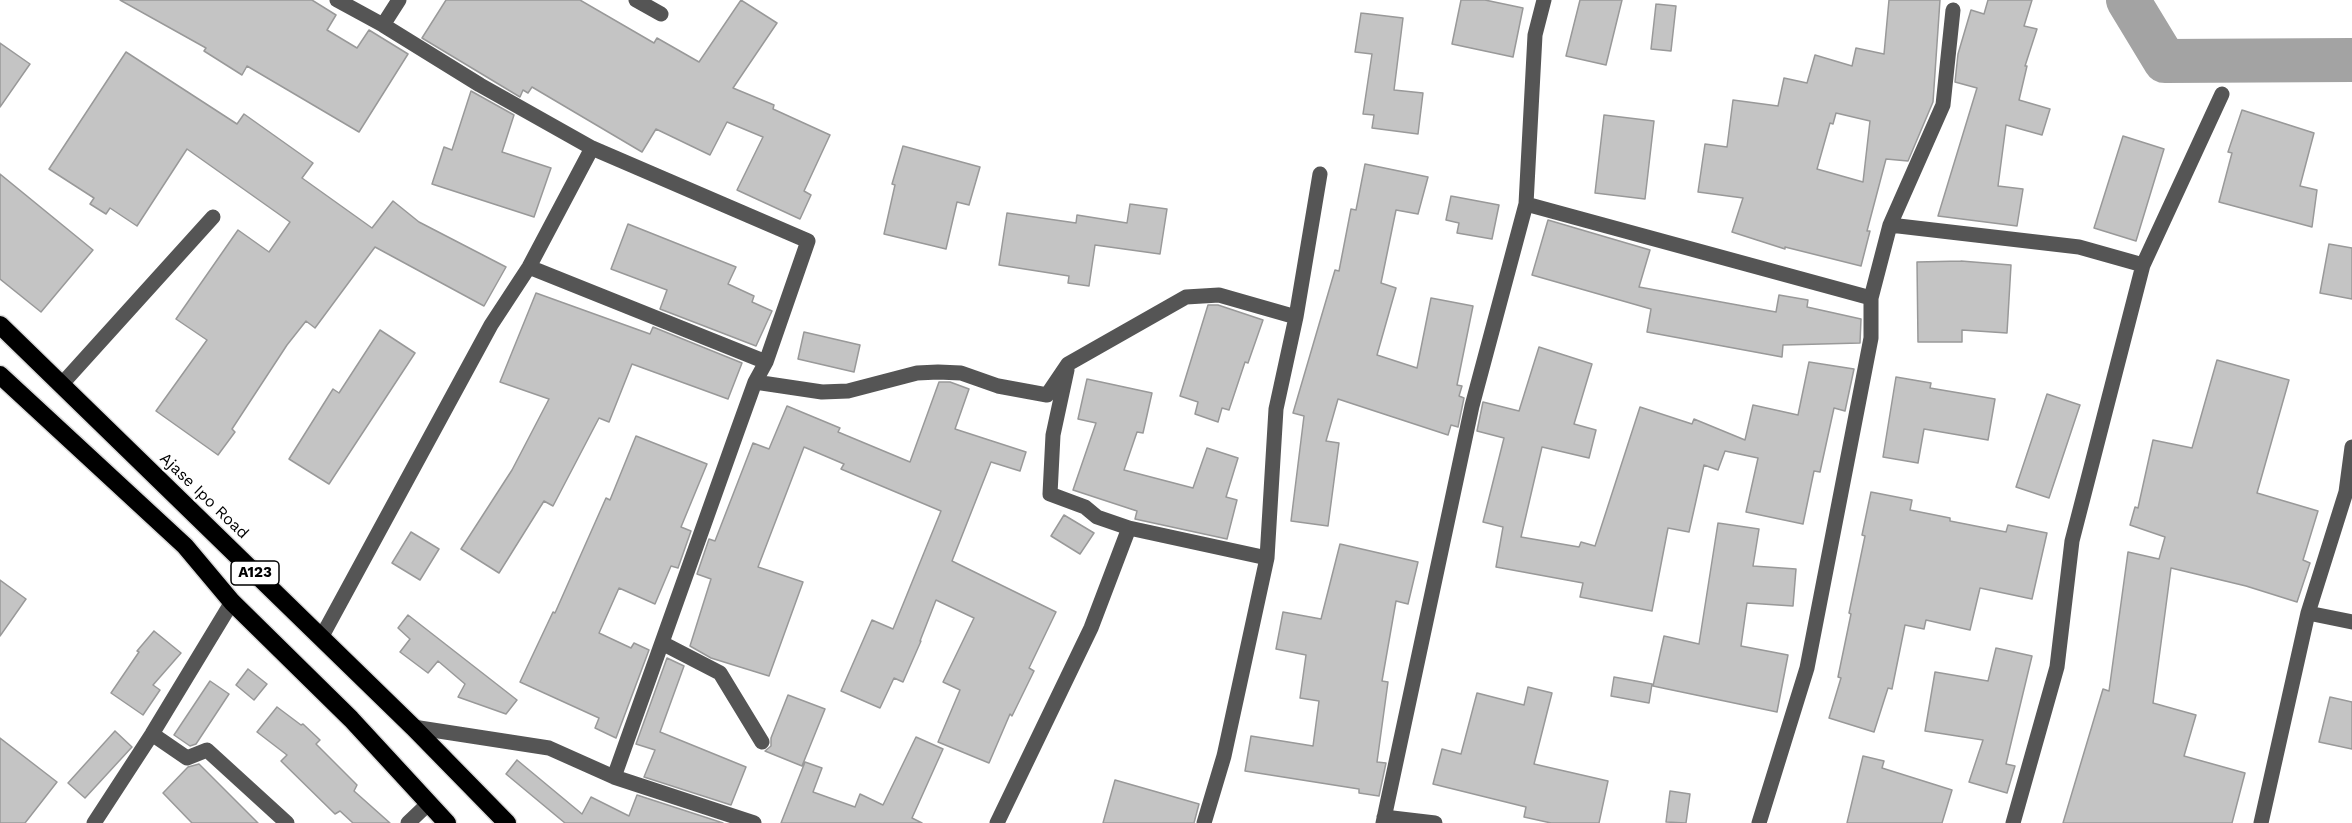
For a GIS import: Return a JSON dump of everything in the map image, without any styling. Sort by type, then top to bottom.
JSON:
[{"type":"highway","name":"Ajase Ipo Road","points":[[0,325],[413,727],[507,823]]},
{"type":"highway","name":"A123","points":[[0,375],[184,546],[232,602],[351,720],[447,823]]},
{"type":"street","points":[[337,0],[592,148],[808,242],[766,362],[755,382],[614,777]]},
{"type":"street","points":[[383,25],[399,0]]},
{"type":"street","points":[[636,0],[661,14]]},
{"type":"street","points":[[1435,823],[1383,820],[1472,406],[1526,204],[1535,35],[1544,0]]},
{"type":"street","points":[[1759,823],[1807,668],[1871,338],[1871,298],[1890,225],[1943,105],[1953,10]]},
{"type":"street","points":[[2013,823],[2057,667],[2072,541],[2143,266],[2222,94]]},
{"type":"street","points":[[321,638],[491,325],[529,267],[592,148]]},
{"type":"street","points":[[1204,823],[1230,733],[1267,558],[1276,409],[1296,317],[1320,174]]},
{"type":"street","points":[[1526,204],[1871,298]]},
{"type":"street","points":[[61,384],[213,217]]},
{"type":"street","points":[[1890,225],[2079,247],[2143,266]]},
{"type":"street","points":[[529,267],[766,362]]},
{"type":"street","points":[[755,382],[822,392],[848,391],[917,374],[962,373],[998,386],[1047,395],[1068,364],[1186,297],[1219,296],[1296,317]]},
{"type":"street","points":[[1068,364],[1053,435],[1050,494],[1085,507],[1097,517],[1129,528],[1267,558]]},
{"type":"street","points":[[2261,823],[2308,613],[2346,492],[2352,447]]},
{"type":"street","points":[[997,823],[1090,628],[1129,528]]},
{"type":"street","points":[[94,823],[152,734],[232,602]]},
{"type":"street","points":[[2308,613],[2352,622]]},
{"type":"street","points":[[662,643],[720,673],[762,742]]},
{"type":"street","points":[[413,727],[549,748],[614,777],[754,823]]},
{"type":"street","points":[[152,734],[187,758],[207,750],[287,823]]},
{"type":"street","points":[[408,823],[428,804]]},
{"type":"building","points":[[120,0],[312,0],[336,15],[327,30],[357,48],[369,30],[408,54],[359,132],[247,66],[242,75],[204,51],[206,48]]},
{"type":"building","points":[[446,0],[580,0],[654,43],[657,38],[699,62],[741,0],[777,23],[733,88],[774,105],[773,109],[830,135],[804,191],[811,195],[800,219],[737,190],[763,137],[727,122],[710,155],[656,129],[642,152],[532,87],[528,93],[523,90],[520,97],[422,38]]},
{"type":"building","points":[[1461,0],[1485,0],[1523,8],[1513,57],[1452,44]]},
{"type":"building","points":[[1580,0],[1622,0],[1606,65],[1566,56]]},
{"type":"building","points":[[1889,0],[1940,0],[1933,102],[1908,161],[1886,159],[1867,231],[1870,231],[1861,266],[1785,247],[1785,249],[1732,232],[1743,198],[1698,192],[1705,144],[1727,147],[1733,100],[1778,106],[1784,78],[1807,83],[1815,55],[1852,66],[1856,48],[1884,54]],"holes":[[[1836,113],[1870,121],[1863,182],[1817,169],[1830,123],[1833,124]]]},
{"type":"building","points":[[1988,0],[2032,0],[2024,26],[2037,29],[2025,66],[2027,66],[2019,100],[2050,109],[2042,135],[2006,125],[1998,186],[2023,189],[2017,226],[1938,216],[1977,88],[1955,82],[1958,54],[1971,10],[1984,14]]},
{"type":"building","points":[[1656,4],[1676,6],[1671,51],[1651,49]]},
{"type":"building","points":[[1361,13],[1403,18],[1394,90],[1423,93],[1418,134],[1372,128],[1374,115],[1363,114],[1372,54],[1355,52]]},
{"type":"building","points":[[0,43],[30,64],[0,107]]},
{"type":"building","points":[[126,52],[237,124],[244,114],[313,163],[302,178],[372,228],[393,201],[419,222],[506,267],[484,306],[375,247],[315,328],[306,321],[287,345],[232,429],[235,432],[218,455],[156,411],[207,340],[176,319],[238,230],[269,252],[290,222],[187,149],[137,226],[110,208],[106,214],[90,204],[94,198],[49,169]]},
{"type":"building","points":[[471,91],[514,115],[502,152],[551,168],[534,217],[432,184],[444,147],[452,150]]},
{"type":"building","points":[[2242,110],[2314,133],[2300,186],[2317,190],[2312,227],[2219,202],[2232,153],[2228,152]]},
{"type":"building","points":[[1604,115],[1654,121],[1645,199],[1595,193]]},
{"type":"building","points":[[2123,136],[2164,149],[2136,241],[2094,228]]},
{"type":"building","points":[[903,146],[980,167],[969,205],[957,202],[946,249],[884,234],[895,185],[892,184]]},
{"type":"building","points":[[1365,164],[1428,177],[1418,214],[1396,210],[1381,283],[1396,288],[1377,355],[1417,368],[1431,298],[1473,306],[1457,385],[1462,386],[1459,396],[1464,398],[1458,427],[1451,425],[1448,435],[1338,399],[1326,441],[1339,443],[1328,526],[1291,521],[1304,416],[1293,413],[1335,270],[1339,271],[1351,209],[1356,210]]},
{"type":"building","points":[[0,174],[93,250],[41,312],[0,279]]},
{"type":"building","points":[[1451,196],[1499,205],[1492,239],[1457,233],[1459,223],[1446,220]]},
{"type":"building","points":[[1130,204],[1167,209],[1160,254],[1095,245],[1089,286],[1068,283],[1069,276],[999,265],[1007,213],[1076,223],[1077,215],[1127,223]]},
{"type":"building","points":[[1548,220],[1650,250],[1639,287],[1776,312],[1779,295],[1808,300],[1807,307],[1861,319],[1860,343],[1783,345],[1782,357],[1647,332],[1651,309],[1532,275]]},
{"type":"building","points":[[628,224],[736,267],[728,284],[754,296],[752,302],[772,311],[756,346],[660,309],[667,290],[611,269]]},
{"type":"building","points":[[2329,244],[2352,248],[2352,299],[2320,293]]},
{"type":"building","points":[[1961,261],[2011,265],[2007,333],[1962,330],[1962,342],[1918,342],[1917,262]]},
{"type":"building","points":[[536,293],[650,334],[653,327],[742,363],[728,399],[632,364],[609,422],[599,418],[553,506],[544,501],[499,573],[461,549],[512,470],[549,399],[500,382]]},
{"type":"building","points":[[1208,305],[1218,305],[1263,320],[1248,363],[1245,362],[1229,410],[1222,408],[1218,422],[1195,414],[1198,402],[1180,396]]},
{"type":"building","points":[[380,330],[415,353],[329,484],[289,459],[333,389],[339,393]]},
{"type":"building","points":[[804,332],[860,345],[854,372],[798,359]]},
{"type":"building","points":[[1539,347],[1592,364],[1574,424],[1596,430],[1589,458],[1542,447],[1521,537],[1579,547],[1581,542],[1595,546],[1640,407],[1692,424],[1694,419],[1745,440],[1753,405],[1798,415],[1809,362],[1854,369],[1845,411],[1834,408],[1820,472],[1814,471],[1803,524],[1746,512],[1758,458],[1725,451],[1718,470],[1704,465],[1689,532],[1668,528],[1652,611],[1580,597],[1583,583],[1496,567],[1503,527],[1483,522],[1504,438],[1477,431],[1483,402],[1519,411]]},
{"type":"building","points":[[2217,360],[2289,380],[2257,493],[2318,511],[2303,560],[2310,563],[2297,602],[2246,586],[2171,568],[2153,703],[2196,715],[2184,756],[2245,773],[2232,823],[2063,823],[2103,689],[2109,691],[2128,552],[2159,559],[2165,537],[2130,525],[2135,507],[2138,508],[2153,440],[2192,448]]},
{"type":"building","points":[[1896,377],[1931,383],[1930,388],[1995,399],[1988,440],[1924,429],[1918,463],[1883,457]]},
{"type":"building","points":[[1087,379],[1152,393],[1143,433],[1137,432],[1124,470],[1193,488],[1207,448],[1238,458],[1226,497],[1237,500],[1227,539],[1135,519],[1137,511],[1073,490],[1096,423],[1078,419]]},
{"type":"building","points":[[939,382],[950,382],[969,389],[955,429],[1026,452],[1020,471],[991,462],[952,561],[1056,612],[1029,668],[1034,671],[1012,716],[1010,714],[989,763],[938,742],[960,690],[943,682],[974,618],[936,600],[903,682],[894,678],[880,708],[841,691],[872,620],[893,629],[941,511],[841,469],[844,464],[804,447],[758,567],[803,582],[769,676],[711,658],[690,646],[711,579],[697,574],[709,539],[715,541],[753,443],[769,449],[787,406],[840,428],[838,432],[910,462]]},
{"type":"building","points":[[2047,394],[2080,405],[2049,498],[2016,487]]},
{"type":"building","points":[[636,436],[707,464],[681,527],[691,531],[678,568],[671,566],[655,604],[619,588],[599,633],[631,648],[634,643],[649,650],[616,738],[595,728],[599,718],[520,682],[553,612],[555,613],[606,498],[610,500]]},
{"type":"building","points":[[1871,492],[1912,500],[1910,510],[1950,518],[1950,521],[2006,532],[2008,525],[2047,533],[2032,599],[1980,588],[1970,630],[1926,620],[1924,629],[1905,625],[1892,689],[1888,688],[1874,732],[1829,718],[1841,678],[1838,677],[1865,536],[1862,535]]},
{"type":"building","points":[[1064,515],[1094,533],[1080,554],[1051,536]]},
{"type":"building","points":[[1718,523],[1759,529],[1753,566],[1796,569],[1793,606],[1747,603],[1741,646],[1788,655],[1777,712],[1653,686],[1664,636],[1699,644]]},
{"type":"building","points":[[411,532],[439,549],[420,580],[392,563]]},
{"type":"building","points":[[1340,544],[1418,562],[1408,604],[1396,601],[1382,681],[1388,682],[1377,762],[1386,763],[1379,796],[1359,793],[1359,789],[1245,771],[1251,736],[1313,746],[1319,701],[1300,698],[1306,655],[1276,649],[1283,612],[1321,619]]},
{"type":"building","points":[[0,580],[26,599],[0,636]]},
{"type":"building","points":[[408,615],[517,700],[506,714],[458,697],[465,684],[438,661],[428,673],[400,652],[410,639],[398,628]]},
{"type":"building","points":[[154,631],[181,653],[153,685],[160,690],[143,715],[111,693],[139,652],[137,651]]},
{"type":"building","points":[[1996,648],[2032,656],[2006,764],[2015,766],[2007,793],[1969,782],[1983,740],[1925,731],[1935,672],[1988,681]]},
{"type":"building","points":[[667,658],[684,666],[660,732],[746,767],[731,805],[644,777],[655,750],[636,744]]},
{"type":"building","points":[[248,669],[267,684],[254,700],[236,685]]},
{"type":"building","points":[[1614,677],[1652,684],[1649,703],[1611,696]]},
{"type":"building","points":[[210,681],[229,694],[196,744],[190,746],[174,735]]},
{"type":"building","points":[[1528,687],[1552,693],[1534,764],[1608,781],[1599,823],[1551,823],[1524,817],[1526,807],[1433,784],[1442,749],[1461,754],[1477,693],[1524,705]]},
{"type":"building","points":[[788,695],[825,709],[802,766],[765,751],[771,746],[771,738]]},
{"type":"building","points":[[2330,697],[2352,702],[2352,749],[2319,742]]},
{"type":"building","points":[[277,707],[301,725],[303,724],[320,740],[316,744],[357,785],[354,791],[390,823],[353,823],[340,811],[335,814],[281,761],[287,755],[257,732]]},
{"type":"building","points":[[115,731],[132,747],[85,798],[68,783]]},
{"type":"building","points":[[916,737],[943,749],[912,818],[922,823],[781,823],[805,762],[822,768],[813,792],[855,807],[860,794],[883,805]]},
{"type":"building","points":[[0,738],[57,782],[25,823],[0,823]]},
{"type":"building","points":[[1863,756],[1884,761],[1882,768],[1952,790],[1942,823],[1847,823]]},
{"type":"building","points":[[517,760],[582,814],[591,797],[629,816],[637,795],[723,823],[565,823],[506,774]]},
{"type":"building","points":[[199,764],[258,823],[192,823],[163,793],[188,767]]},
{"type":"building","points":[[1115,780],[1199,804],[1194,823],[1103,823]]},
{"type":"building","points":[[1670,791],[1690,794],[1686,823],[1666,822]]},
{"type":"waterway","points":[[2128,0],[2165,61],[2352,60]]}]
